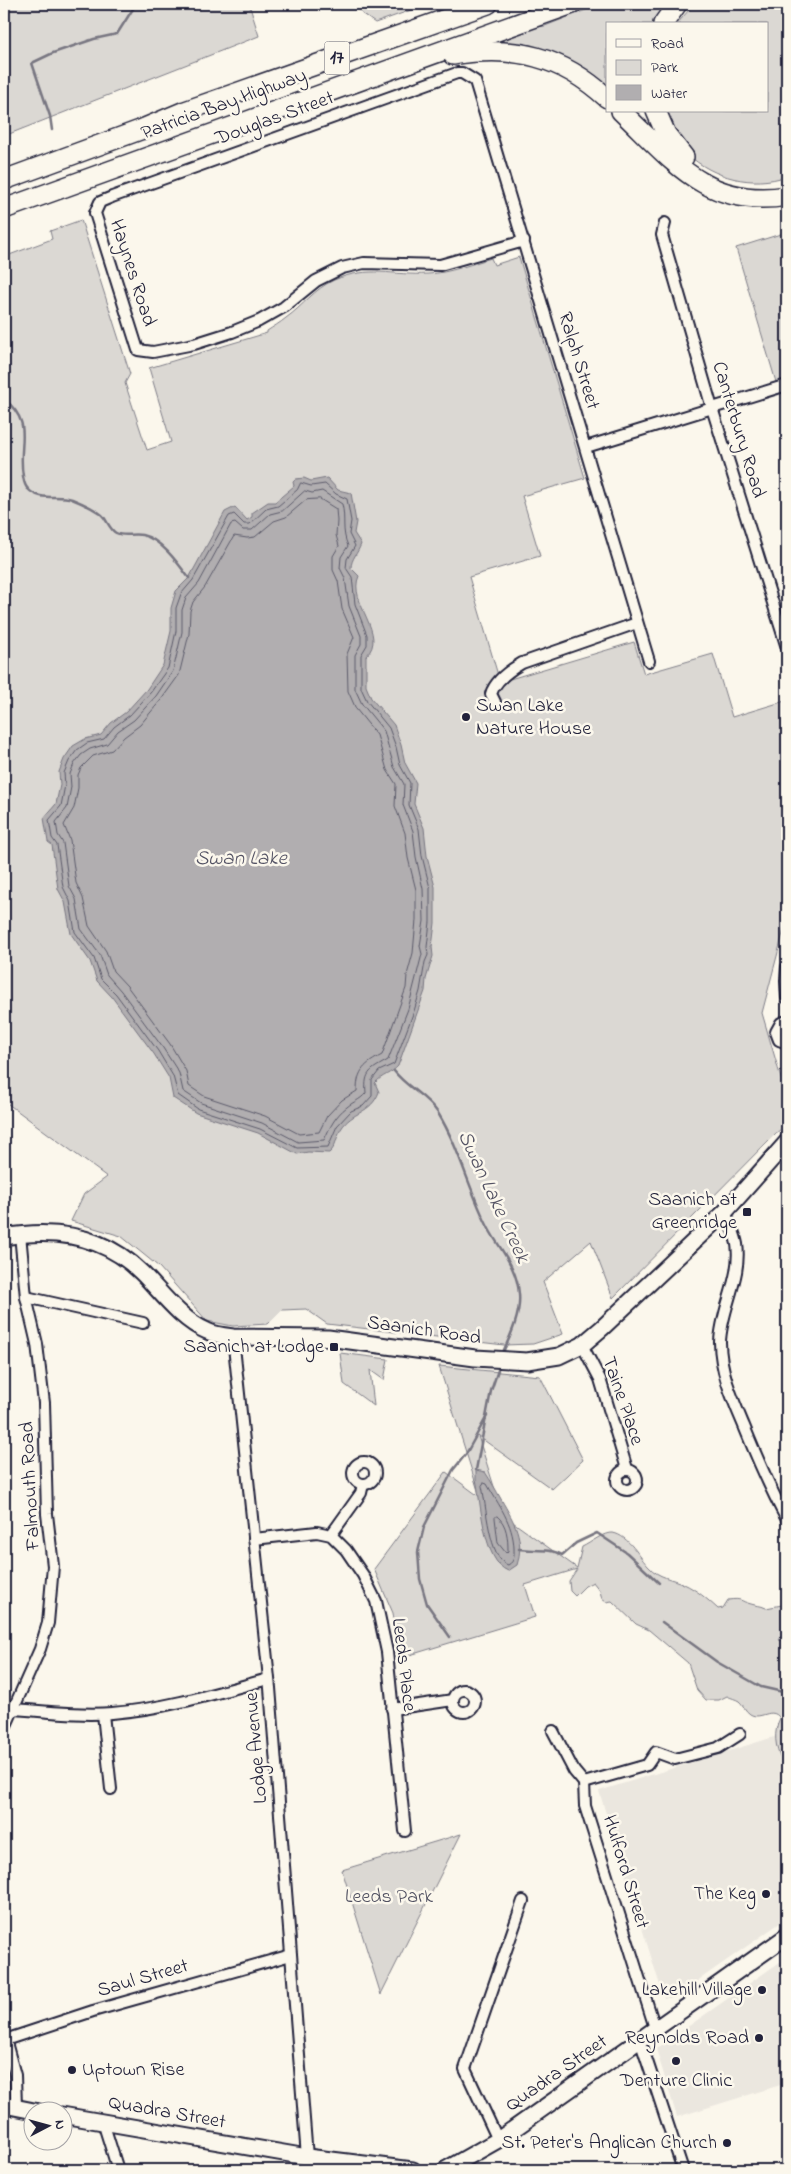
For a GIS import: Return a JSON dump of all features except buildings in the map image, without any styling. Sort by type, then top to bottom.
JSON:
[{"type":"highway","points":[[184,111],[250,82],[342,48],[451,4]]},
{"type":"highway","name":"Patricia Bay Highway","points":[[4,180],[140,130],[184,111],[488,4]]},
{"type":"highway","name":"Patricia Bay Highway","points":[[4,209],[572,4]]},
{"type":"highway","points":[[664,22],[677,4]]},
{"type":"highway","points":[[290,105],[324,100],[447,57],[479,50],[506,50],[554,62],[584,79],[606,97]]},
{"type":"highway","points":[[622,112],[689,175],[711,189],[751,199],[787,196]]},
{"type":"highway","points":[[656,112],[666,134],[692,165],[712,176],[744,187],[764,188],[787,185]]},
{"type":"main road","name":"Saanich Road","points":[[4,1237],[55,1232],[109,1248],[140,1271],[189,1320],[207,1332],[233,1337],[328,1338],[501,1361],[545,1360],[582,1346],[725,1212],[787,1142]]},
{"type":"main road","name":"Quadra Street","points":[[445,2170],[498,2140],[787,1936]]},
{"type":"main road","name":"Quadra Street","points":[[72,2117],[309,2164],[413,2170]]},
{"type":"street","name":"Douglas Street","points":[[96,206],[100,202],[112,197],[362,106],[457,73],[468,75]]},
{"type":"street","name":"Ralph Street","points":[[468,75],[475,81],[649,661]]},
{"type":"street","name":"Haynes Road","points":[[96,206],[95,213],[138,350],[154,352],[194,344],[259,321],[284,307],[316,281],[342,268],[364,264],[440,265],[524,241]]},
{"type":"street","name":"Canterbury Road","points":[[666,222],[662,235],[712,408],[787,648]]},
{"type":"street","points":[[586,447],[787,385]]},
{"type":"street","points":[[496,702],[491,694],[493,689],[500,679],[517,666],[637,623]]},
{"type":"street","points":[[787,967],[787,998]]},
{"type":"street","points":[[787,1022],[780,1023],[776,1032],[779,1040],[787,1043]]},
{"type":"street","points":[[725,1212],[737,1244],[737,1264],[721,1327],[720,1344],[723,1363],[730,1393],[764,1476],[787,1520]]},
{"type":"street","name":"Falmouth Road","points":[[4,1730],[40,1649],[48,1623],[53,1566],[47,1514],[44,1403],[37,1344],[26,1297],[20,1234]]},
{"type":"street","points":[[26,1297],[143,1322]]},
{"type":"street","name":"Lodge Avenue","points":[[233,1337],[268,1679],[309,2164]]},
{"type":"street","name":"Taine Place","points":[[582,1346],[600,1379],[626,1469]]},
{"type":"street","points":[[254,1539],[317,1532],[331,1535],[361,1493],[363,1484]]},
{"type":"street","name":"Leeds Place","points":[[331,1535],[359,1569],[376,1600],[386,1638],[405,1831]]},
{"type":"street","points":[[12,1709],[103,1714],[193,1700],[268,1679]]},
{"type":"street","points":[[392,1709],[453,1700]]},
{"type":"street","points":[[103,1714],[111,1789]]},
{"type":"street","name":"Hulford Street","points":[[553,1731],[574,1771],[584,1783],[586,1806],[655,2028]]},
{"type":"street","points":[[584,1783],[647,1765],[656,1752],[675,1759],[718,1748],[740,1734]]},
{"type":"street","points":[[498,2140],[465,2069],[523,1901]]},
{"type":"street","name":"Saul Street","points":[[5,2038],[93,2011],[291,1956]]},
{"type":"street","points":[[5,2038],[15,2075],[10,2106]]},
{"type":"street","points":[[640,2040],[683,2170]]},
{"type":"street","points":[[103,2122],[118,2170]]},
{"type":"shaded area","points":[[787,1733],[787,1918],[673,1998],[664,1998],[599,1791]]},
{"type":"shaded area","points":[[787,1957],[787,2083],[677,2117],[656,2049]]},
{"type":"green space","points":[[4,4],[249,4],[259,36],[4,136]]},
{"type":"green space","points":[[363,4],[428,4],[375,23],[361,13],[358,6]]},
{"type":"green space","points":[[601,4],[666,4],[655,22],[606,22],[606,95],[482,43],[530,28],[545,26]]},
{"type":"green space","points":[[694,4],[787,4],[787,176],[760,181],[747,181],[721,175],[709,169],[679,147],[661,112],[768,112],[768,22],[679,22]]},
{"type":"green space","points":[[81,220],[130,374],[125,383],[147,450],[171,442],[149,368],[267,333],[267,331],[281,322],[320,288],[334,280],[347,276],[370,272],[436,273],[491,258],[494,265],[519,257],[585,478],[522,496],[540,556],[469,577],[500,682],[634,642],[644,674],[713,654],[732,717],[785,701],[787,710],[787,918],[762,1013],[787,1099],[787,1124],[613,1298],[591,1241],[543,1282],[563,1334],[533,1344],[504,1345],[327,1324],[306,1309],[282,1310],[268,1324],[233,1326],[207,1321],[159,1267],[121,1236],[71,1221],[84,1194],[107,1177],[4,1101],[4,257],[52,239],[50,231]]},
{"type":"green space","points":[[787,232],[787,379],[776,382],[736,248]]},
{"type":"green space","points":[[340,1353],[388,1359],[384,1380],[370,1370],[374,1406],[344,1384]]},
{"type":"green space","points":[[439,1366],[540,1376],[583,1460],[552,1489],[478,1436],[503,1515],[577,1568],[582,1547],[601,1536],[613,1533],[629,1542],[653,1571],[693,1589],[718,1609],[723,1608],[728,1600],[736,1599],[766,1608],[782,1605],[787,1607],[787,1630],[779,1640],[787,1642],[787,1762],[782,1762],[776,1745],[776,1729],[780,1718],[777,1715],[769,1713],[754,1716],[748,1713],[739,1701],[727,1696],[719,1700],[706,1700],[697,1690],[688,1663],[649,1630],[636,1624],[612,1601],[606,1602],[602,1599],[600,1591],[593,1582],[585,1586],[575,1596],[570,1591],[569,1581],[577,1569],[525,1585],[535,1617],[400,1658],[393,1613],[374,1569],[446,1472],[480,1497]]},
{"type":"green space","name":"Leeds Park","points":[[461,1834],[381,1994],[381,1995],[342,1870]]},
{"type":"water","name":"Swan Lake","points":[[304,478],[311,481],[327,478],[338,490],[351,493],[356,522],[354,533],[361,544],[351,568],[359,576],[357,586],[358,597],[371,628],[373,638],[372,648],[366,656],[366,686],[371,698],[394,725],[405,763],[416,783],[414,804],[424,828],[427,856],[435,887],[435,923],[432,947],[433,956],[426,979],[425,991],[398,1066],[375,1083],[379,1092],[376,1099],[366,1109],[345,1123],[329,1153],[308,1152],[297,1154],[258,1133],[196,1113],[173,1098],[169,1078],[154,1054],[112,997],[97,981],[90,961],[71,934],[65,902],[58,889],[52,845],[48,842],[44,818],[56,804],[60,785],[59,772],[64,759],[73,746],[85,739],[101,735],[147,689],[163,665],[171,631],[171,608],[176,591],[189,578],[225,512],[235,507],[247,520],[252,517],[252,513],[268,502],[275,502],[294,486],[293,482],[296,479]]},
{"type":"water","points":[[476,1470],[485,1472],[517,1530],[520,1547],[517,1565],[508,1571],[493,1556],[488,1544],[484,1530]]},
{"type":"waterway","name":"Swan Lake Creek","points":[[52,130],[50,116],[32,63],[53,53],[94,39],[117,34],[136,4]]},
{"type":"waterway","name":"Swan Lake Creek","points":[[4,399],[13,408],[22,426],[23,476],[24,483],[28,489],[44,497],[72,499],[88,506],[102,515],[116,533],[149,537],[168,552],[189,578]]},
{"type":"waterway","name":"Swan Lake Creek","points":[[394,1071],[438,1113],[446,1127],[482,1215],[512,1267],[518,1284],[519,1301],[517,1316],[503,1352]]},
{"type":"waterway","name":"Swan Lake Creek","points":[[476,1470],[491,1391],[498,1370]]},
{"type":"waterway","points":[[450,1637],[427,1604],[420,1579],[418,1552],[424,1527],[453,1470],[466,1454],[487,1416]]},
{"type":"waterway","name":"Swan Lake Creek","points":[[519,1549],[547,1551],[562,1555],[576,1543],[597,1533],[627,1553],[659,1583]]},
{"type":"waterway","name":"Swan Lake Creek","points":[[662,1622],[717,1662],[761,1687],[787,1693]]},
{"type":"place","name":"Swan Lake Nature House","points":[[466,717]]},
{"type":"place","name":"Saanich at Greenridge","points":[[747,1212]]},
{"type":"place","name":"Saanich at Lodge","points":[[334,1347]]},
{"type":"place","name":"The Keg","points":[[766,1894]]},
{"type":"place","name":"Lakehill Village","points":[[762,1990]]},
{"type":"place","name":"Reynolds Road","points":[[759,2038]]},
{"type":"place","name":"Denture Clinic","points":[[676,2061]]},
{"type":"place","name":"Uptown Rise","points":[[72,2070]]},
{"type":"place","name":"St. Peter's Anglican Church","points":[[727,2143]]}]
